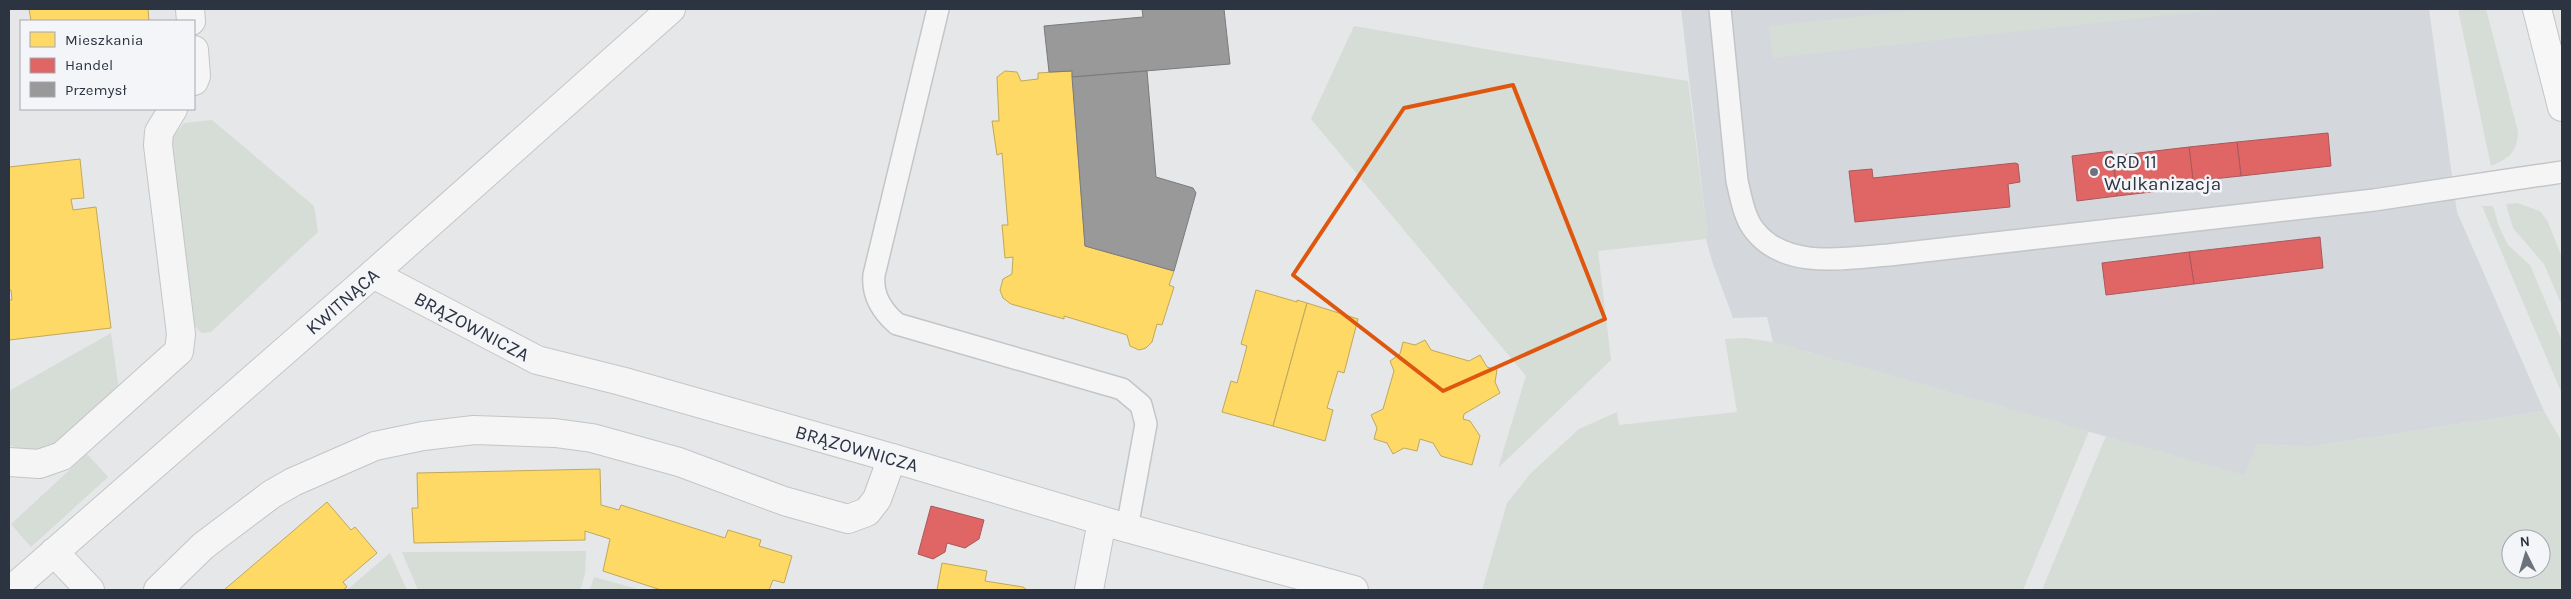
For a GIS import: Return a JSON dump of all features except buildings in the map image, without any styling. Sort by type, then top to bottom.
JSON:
[{"type":"street","name":"KWITNĄCA","points":[[11,590],[373,274],[671,9]]},
{"type":"street","points":[[2537,9],[2562,108]]},
{"type":"street","points":[[195,63],[195,78]]},
{"type":"street","points":[[9,462],[39,464],[62,456],[179,351],[181,334],[158,145],[158,132],[172,110]]},
{"type":"street","name":"BRĄZOWNICZA","points":[[373,274],[537,360],[621,381],[892,458],[1114,524],[1354,590]]},
{"type":"street","points":[[158,590],[203,546],[272,494],[293,482],[375,446],[424,436],[474,430],[555,433],[592,438],[679,462],[784,501],[848,519],[867,512],[877,499],[892,458]]},
{"type":"street","points":[[1089,590],[1114,524]]},
{"type":"street","points":[[54,552],[90,590]]},
{"type":"lane","points":[[938,9],[874,275],[873,288],[884,313],[897,324],[1122,389],[1141,404],[1146,424],[1114,524]]},
{"type":"lane","points":[[1720,9],[1742,203],[1754,231],[1783,254],[1836,259],[1889,255],[2374,200],[2562,172]]},
{"type":"highlighted area","points":[[1513,85],[1605,319],[1443,391],[1293,275],[1404,108]]},
{"type":"shaded area","points":[[1681,9],[2429,9],[2457,212],[2544,411],[2309,447],[2257,444],[2245,476],[1773,342],[1767,317],[1733,318],[1712,261],[1706,239],[1707,231]]},
{"type":"shaded area","points":[[1929,9],[2227,9],[1773,58],[1769,26]]},
{"type":"shaded area","points":[[2458,9],[2486,9],[2518,132],[2516,145],[2511,154],[2491,166]]},
{"type":"shaded area","points":[[1354,26],[1514,54],[1688,81],[1707,231],[1706,239],[1598,251],[1611,360],[1498,468],[1526,376],[1311,119]]},
{"type":"shaded area","points":[[212,120],[314,206],[318,232],[211,332],[202,333],[194,326],[169,157],[172,138],[184,123]]},
{"type":"shaded area","points":[[2517,203],[2540,211],[2547,220],[2562,257],[2562,306],[2544,264],[2513,228],[2506,204]]},
{"type":"shaded area","points":[[2482,206],[2493,206],[2499,227],[2508,245],[2530,265],[2562,341],[2562,394]]},
{"type":"shaded area","points":[[111,333],[119,390],[53,447],[26,451],[9,445],[9,391]]},
{"type":"shaded area","points":[[1745,338],[1773,342],[2089,431],[2023,590],[1482,590],[1507,503],[1531,473],[1579,429],[1617,412],[1619,425],[1737,412],[1725,339]]},
{"type":"shaded area","points":[[2544,411],[2562,442],[2562,590],[2042,590],[2106,436],[2245,475],[2257,444],[2309,447]]},
{"type":"shaded area","points":[[87,454],[108,477],[31,547],[11,524]]},
{"type":"shaded area","points":[[586,551],[585,574],[580,590],[418,590],[402,552]]},
{"type":"shaded area","points":[[390,553],[407,590],[347,590]]},
{"type":"shaded area","points":[[594,577],[641,590],[590,590]]},
{"type":"place","name":"CRD 11 Wulkanizacja","points":[[2094,172]]}]
